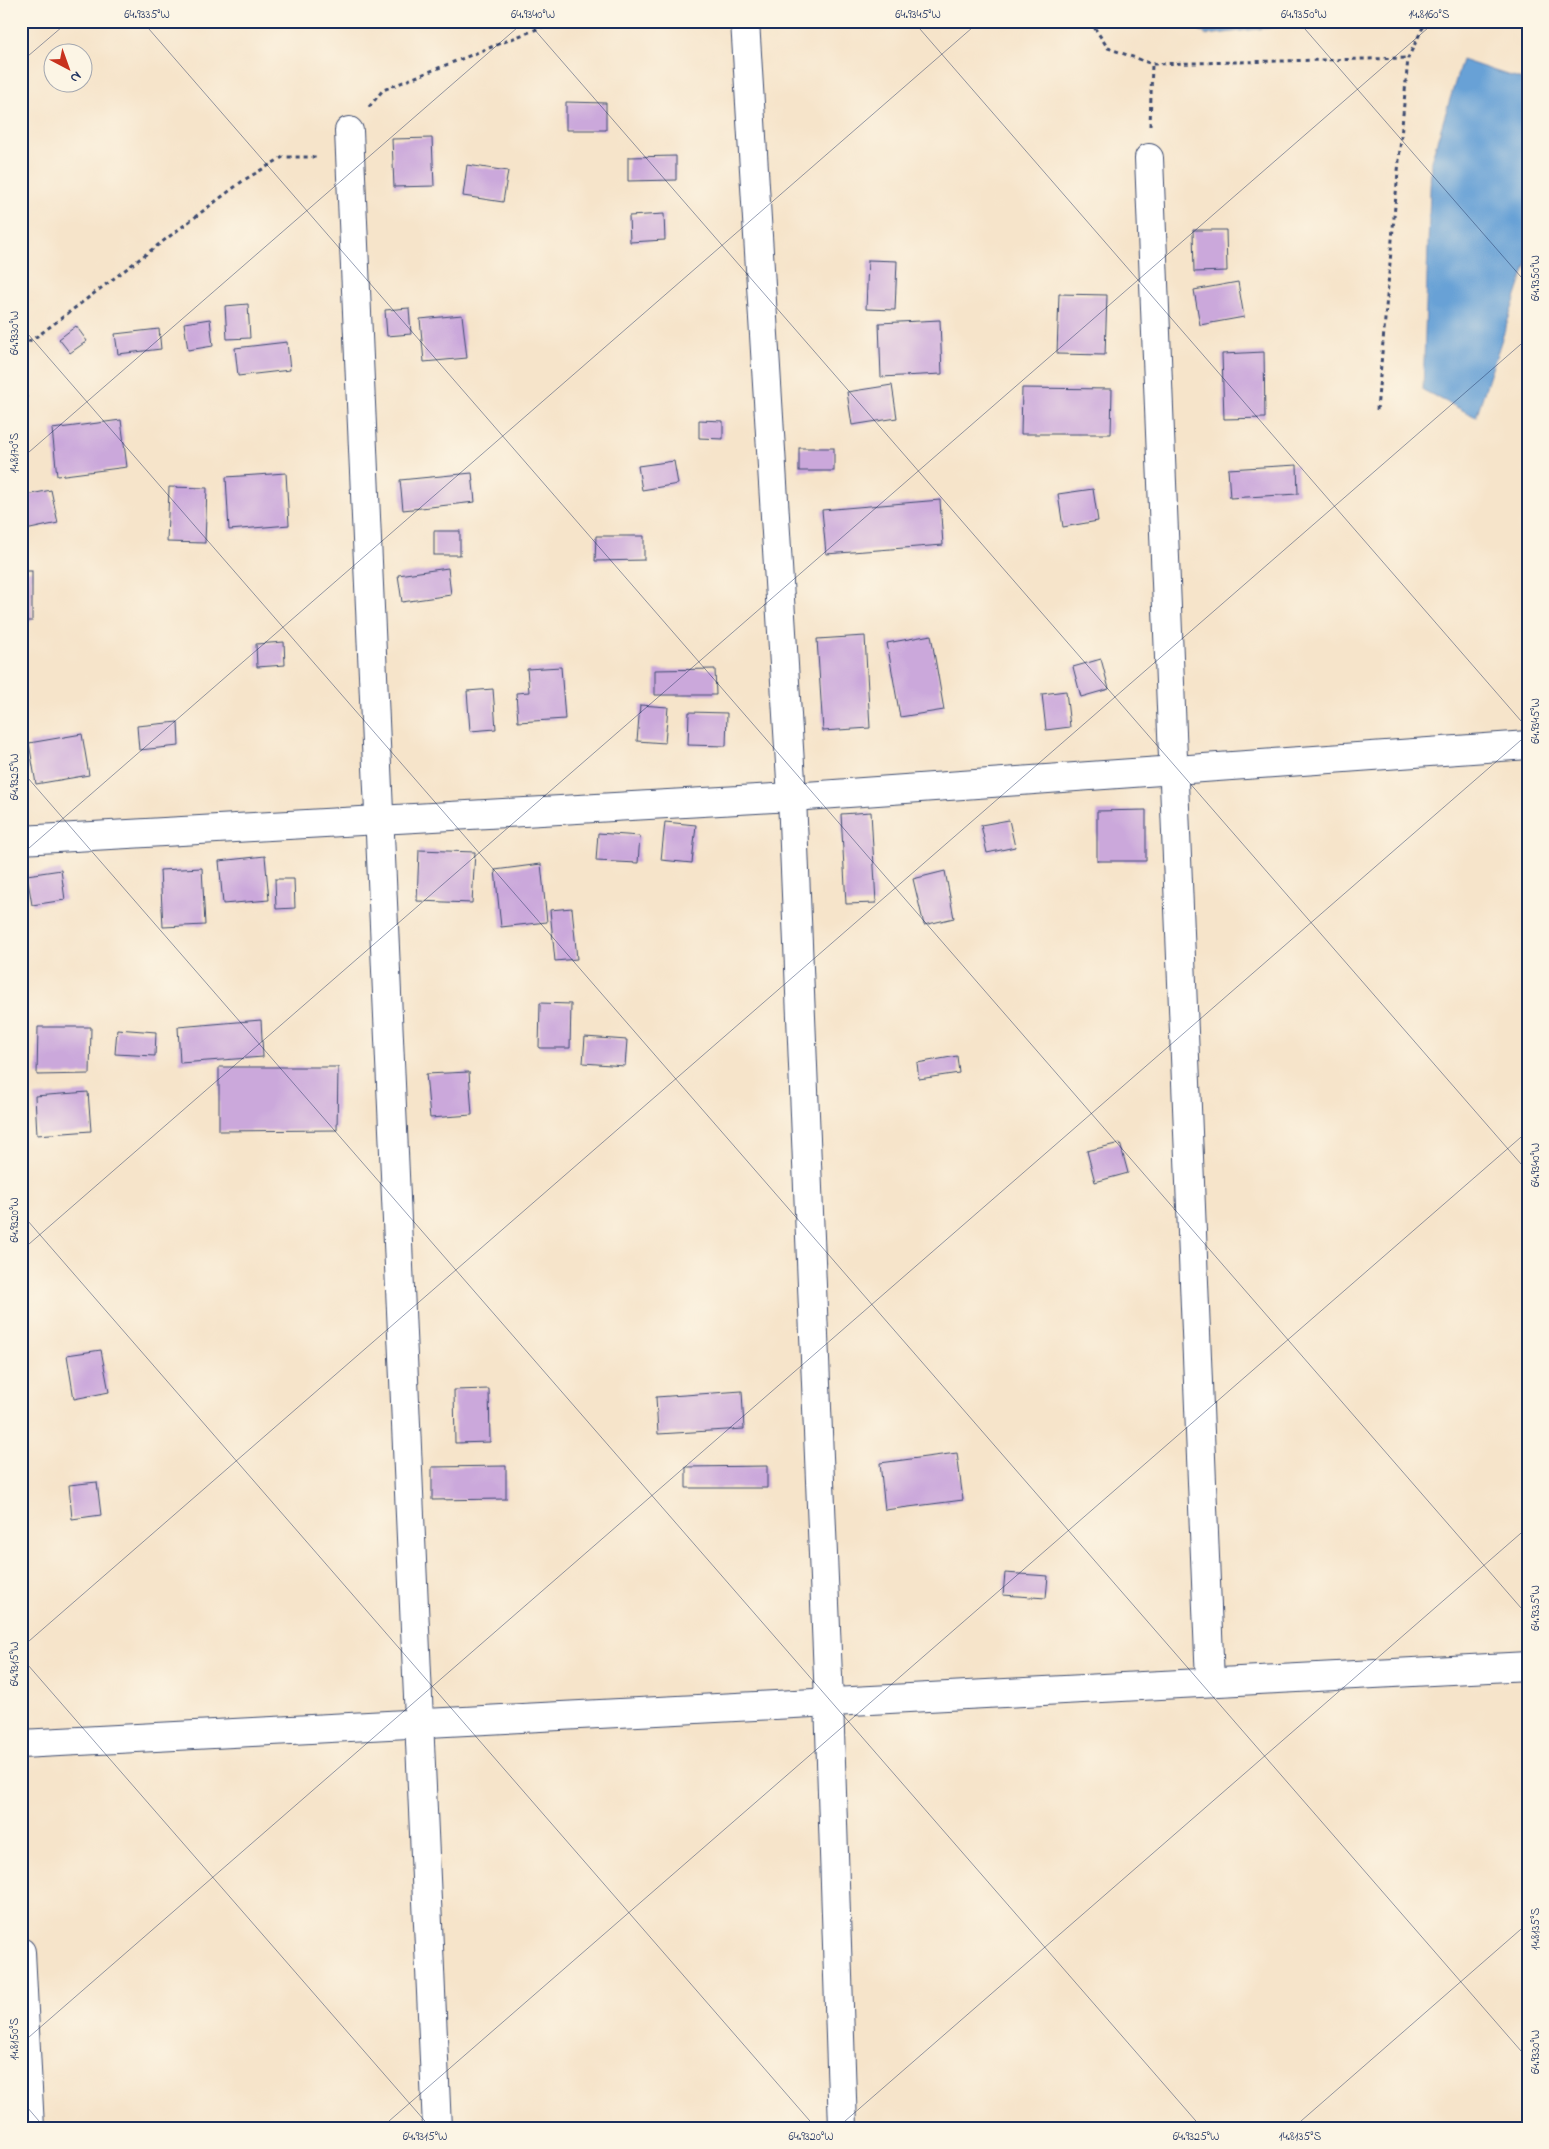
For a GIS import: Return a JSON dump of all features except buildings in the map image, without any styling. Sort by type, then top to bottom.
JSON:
[{"type":"street","points":[[745,21],[792,797],[830,1701],[843,2128]]},
{"type":"street","points":[[350,144],[437,2128]]},
{"type":"street","points":[[1149,158],[1210,1682]]},
{"type":"street","points":[[21,840],[792,797],[1528,745]]},
{"type":"street","points":[[21,1744],[1528,1666]]},
{"type":"street","points":[[21,1952],[30,2128]]},
{"type":"path","points":[[21,346],[244,180],[283,157],[350,144],[383,90],[558,21]]},
{"type":"path","points":[[1090,21],[1108,48],[1152,64],[1408,58]]},
{"type":"path","points":[[1377,410],[1408,58],[1426,21]]},
{"type":"path","points":[[1149,158],[1152,64]]},
{"type":"path","points":[[1519,2128],[1528,2126]]},
{"type":"water","points":[[1188,21],[1328,21],[1206,35]]},
{"type":"water","points":[[1462,60],[1528,82],[1528,260],[1476,417],[1423,390],[1431,161]]}]
